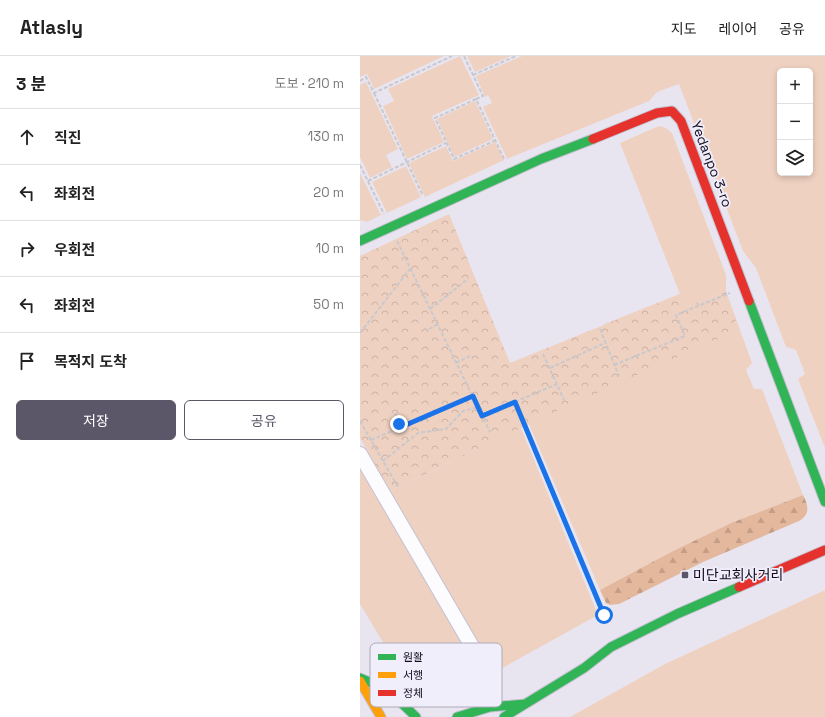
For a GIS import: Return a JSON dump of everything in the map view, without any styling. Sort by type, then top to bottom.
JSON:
[{"type":"street","name":"Yedanpo 3-ro","points":[[364,237],[540,159],[657,113],[672,111],[681,121],[687,136],[825,502]]},
{"type":"street","points":[[360,454],[470,643]]},
{"type":"street","points":[[504,717],[584,668],[611,647],[677,614],[825,550]]},
{"type":"street","points":[[360,679],[370,697]]},
{"type":"street","points":[[360,679],[370,681]]},
{"type":"street","points":[[502,705],[526,704]]},
{"type":"street","points":[[520,717],[526,704]]},
{"type":"street","points":[[375,707],[381,717]]},
{"type":"street","points":[[406,707],[416,717]]},
{"type":"street","points":[[457,717],[486,707]]},
{"type":"path","points":[[374,93],[452,56]]},
{"type":"path","points":[[464,56],[483,96],[435,118],[454,159],[496,140]]},
{"type":"path","points":[[473,75],[516,56]]},
{"type":"path","points":[[360,80],[366,78],[424,199]]},
{"type":"path","points":[[476,99],[506,162]]},
{"type":"path","points":[[368,181],[446,143]]},
{"type":"path","points":[[360,165],[385,217]]},
{"type":"path","points":[[395,236],[490,432]]},
{"type":"path","points":[[360,333],[410,269]]},
{"type":"path","points":[[430,308],[468,279]]},
{"type":"path","points":[[614,365],[685,336],[676,315],[730,293]]},
{"type":"path","points":[[429,329],[438,324]]},
{"type":"path","points":[[600,329],[619,376]]},
{"type":"path","points":[[550,368],[605,343]]},
{"type":"path","points":[[543,354],[564,400]]},
{"type":"path","points":[[456,363],[472,355]]},
{"type":"path","points":[[482,416],[557,384]]},
{"type":"path","points":[[371,440],[473,396]]},
{"type":"path","points":[[515,402],[604,615]]},
{"type":"path","points":[[383,461],[418,433],[446,429],[463,411],[478,407]]},
{"type":"path","points":[[395,413],[401,427]]},
{"type":"path","points":[[360,421],[398,487]]},
{"type":"green space","points":[[360,56],[444,56],[374,89],[367,74],[360,77]]},
{"type":"green space","points":[[460,56],[479,95],[432,116],[444,142],[407,159],[383,106],[394,101],[388,89]]},
{"type":"green space","points":[[467,56],[511,56],[475,72]]},
{"type":"green space","points":[[522,56],[825,56],[825,448],[798,379],[805,374],[796,350],[786,347],[756,268],[743,251],[679,84],[657,92],[649,101],[507,159],[483,107],[492,103],[488,95],[485,97],[476,76]]},
{"type":"green space","points":[[366,82],[398,149],[386,155],[392,167],[370,178],[360,157],[360,85]]},
{"type":"green space","points":[[475,101],[493,139],[454,157],[437,119]]},
{"type":"green space","points":[[659,126],[666,128],[672,133],[726,275],[726,291],[686,307],[602,325],[680,294],[620,143]]},
{"type":"green space","points":[[495,142],[504,160],[425,197],[409,163],[446,146],[453,161]]},
{"type":"green space","points":[[406,166],[421,197],[387,213],[372,182]]},
{"type":"green space","points":[[360,173],[381,215],[367,222],[360,220]]},
{"type":"green space","points":[[449,214],[510,363],[680,294],[686,307],[726,291],[739,330],[565,407],[390,491],[360,438],[360,256]]},
{"type":"green space","points":[[728,297],[752,363],[746,370],[754,389],[762,389],[803,495],[731,523],[673,551],[600,590],[529,424],[521,428],[598,615],[502,668],[502,643],[478,643],[390,491],[490,443]]},
{"type":"green space","points":[[360,469],[463,643],[383,643],[360,604]]},
{"type":"green space","points":[[803,495],[807,506],[807,512],[799,521],[703,562],[619,604],[610,605],[606,603],[600,590],[673,551],[731,523]]},
{"type":"green space","points":[[825,591],[825,717],[570,717],[665,664]]},
{"type":"traffic: fast","points":[[360,241],[541,159],[593,139]]},
{"type":"traffic: fast","points":[[749,301],[825,502]]},
{"type":"traffic: fast","points":[[504,717],[584,668],[611,647],[677,614],[739,587]]},
{"type":"traffic: fast","points":[[360,678],[370,682]]},
{"type":"traffic: fast","points":[[502,706],[525,704]]},
{"type":"traffic: fast","points":[[406,707],[416,717]]},
{"type":"traffic: fast","points":[[457,717],[490,707]]},
{"type":"traffic: slow","points":[[360,681],[370,698]]},
{"type":"traffic: slow","points":[[375,707],[381,717]]},
{"type":"traffic: jam","points":[[593,139],[657,113],[672,111],[681,121],[749,301]]},
{"type":"traffic: jam","points":[[739,587],[825,550]]},
{"type":"place","name":"미단교회사거리","points":[[685,575]]},
{"type":"route","points":[[399,424],[401,427],[473,396],[482,416],[515,402],[604,615]]}]
